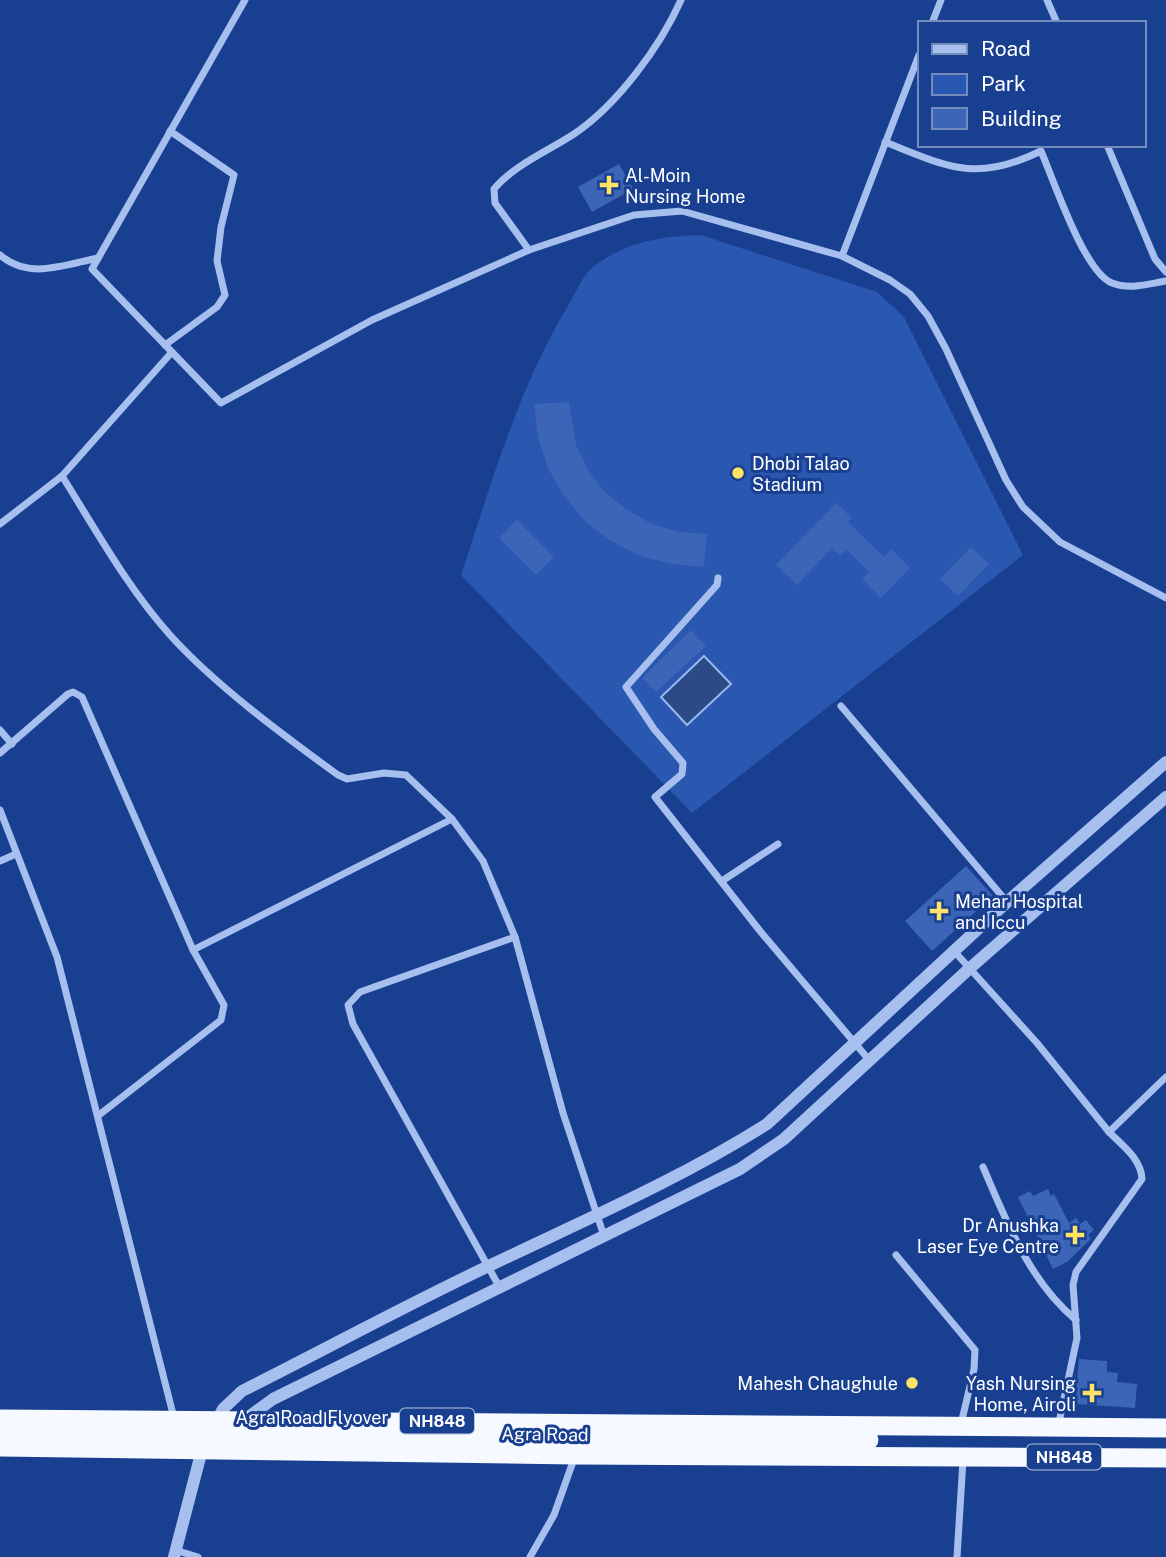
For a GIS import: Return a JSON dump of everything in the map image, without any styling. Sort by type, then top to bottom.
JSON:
[{"type":"highway","name":"Agra Road","points":[[0,1419],[245,1419],[906,1427],[961,1425]]},
{"type":"highway","name":"NH848","points":[[961,1425],[1166,1428]]},
{"type":"highway","name":"Agra Road Flyover","points":[[0,1435],[872,1440],[906,1427]]},
{"type":"highway","points":[[872,1440],[905,1456],[906,1427]]},
{"type":"highway","name":"Agra Road","points":[[0,1447],[576,1455],[963,1456]]},
{"type":"highway","name":"NH848","points":[[963,1456],[1166,1458]]},
{"type":"street","points":[[245,0],[92,269],[220,402],[372,320],[529,250],[634,215],[682,211],[842,256],[890,280],[910,294],[928,316],[1006,480],[1023,507],[1060,542],[1166,598]]},
{"type":"street","points":[[529,250],[495,203],[494,189],[509,175],[575,134],[605,109],[663,34],[681,0]]},
{"type":"street","points":[[933,21],[941,0]]},
{"type":"street","points":[[1047,0],[1056,21]]},
{"type":"street","points":[[842,256],[918,58]]},
{"type":"street","points":[[165,345],[217,307],[225,295],[217,261],[220,227],[234,174],[170,131]]},
{"type":"street","points":[[885,142],[960,169],[1012,166],[1041,151],[1086,258],[1109,283],[1128,288],[1166,281]]},
{"type":"street","points":[[1108,147],[1155,259],[1166,272]]},
{"type":"street","points":[[0,255],[23,269],[40,270],[98,258]]},
{"type":"street","points":[[0,524],[62,476],[172,352]]},
{"type":"street","points":[[62,476],[126,577],[170,634],[196,662],[338,775],[347,779],[384,773],[406,775],[452,819],[495,882],[515,937],[562,1113],[604,1236]]},
{"type":"street","points":[[718,578],[717,585],[626,687],[654,729],[683,763],[682,774],[655,797],[870,1061]]},
{"type":"street","points":[[0,753],[68,694],[77,692],[82,697],[194,950],[224,1005],[224,1014],[99,1115]]},
{"type":"street","points":[[841,706],[1007,902]]},
{"type":"street","points":[[0,730],[12,744]]},
{"type":"street","points":[[198,1557],[174,1553],[192,1450],[223,1409],[242,1391],[490,1266],[597,1216],[734,1145],[767,1124],[1007,902],[1166,762]]},
{"type":"street","points":[[223,1450],[245,1419],[273,1399],[760,1156],[784,1139],[971,968],[1166,797]]},
{"type":"street","points":[[0,810],[57,957],[175,1419],[192,1450]]},
{"type":"street","points":[[194,950],[452,819]]},
{"type":"street","points":[[722,881],[778,844]]},
{"type":"street","points":[[0,861],[16,855]]},
{"type":"street","points":[[500,1288],[353,1024],[348,1005],[360,992],[515,937]]},
{"type":"street","points":[[954,951],[1142,1169],[1142,1179],[1076,1272],[1073,1285],[1077,1321],[1074,1356],[1058,1427]]},
{"type":"street","points":[[1109,1132],[1166,1077]]},
{"type":"street","points":[[983,1167],[1002,1211],[1040,1282],[1050,1297],[1077,1321]]},
{"type":"street","points":[[896,1255],[975,1350],[974,1369],[961,1425]]},
{"type":"street","points":[[530,1557],[554,1515],[576,1455]]},
{"type":"street","points":[[957,1557],[963,1456]]},
{"type":"green space","name":"Dhobi Talao Stadium","points":[[701,235],[877,292],[904,317],[1023,555],[692,813],[461,575],[521,402],[551,336],[585,275],[604,259],[630,246],[658,239]]},
{"type":"shaded area","points":[[704,656],[731,684],[687,725],[661,697]]},
{"type":"building","points":[[619,164],[633,189],[592,212],[578,187]]},
{"type":"building","points":[[569,402],[576,445],[588,470],[605,492],[627,510],[652,524],[679,532],[707,534],[704,567],[672,564],[640,556],[611,541],[585,521],[564,496],[548,468],[538,437],[534,404]]},
{"type":"building","points":[[836,503],[852,518],[848,522],[884,557],[891,549],[910,568],[881,598],[862,579],[869,572],[847,550],[840,556],[832,548],[797,585],[776,565]]},
{"type":"building","points":[[517,520],[554,557],[536,575],[499,538]]},
{"type":"building","points":[[971,547],[989,564],[958,596],[940,579]]},
{"type":"building","points":[[691,630],[706,646],[656,692],[642,678]]},
{"type":"building","points":[[966,866],[993,896],[932,951],[905,921]]},
{"type":"building","points":[[1048,1189],[1051,1196],[1054,1194],[1069,1223],[1076,1218],[1080,1224],[1086,1220],[1094,1230],[1088,1235],[1091,1239],[1067,1262],[1053,1269],[1018,1197],[1030,1191],[1033,1196]]},
{"type":"building","points":[[1079,1359],[1107,1361],[1107,1372],[1118,1373],[1117,1382],[1137,1384],[1135,1408],[1075,1404]]},
{"type":"place","name":"Al-Moin Nursing Home","points":[[609,185]]},
{"type":"place","name":"Dhobi Talao Stadium","points":[[738,473]]},
{"type":"place","name":"Mehar Hospital and Iccu","points":[[939,911]]},
{"type":"place","name":"Dr Anushka Laser Eye Centre","points":[[1075,1235]]},
{"type":"place","name":"Mahesh Chaughule","points":[[912,1383]]},
{"type":"place","name":"Yash Nursing Home, Airoli","points":[[1092,1393]]}]
